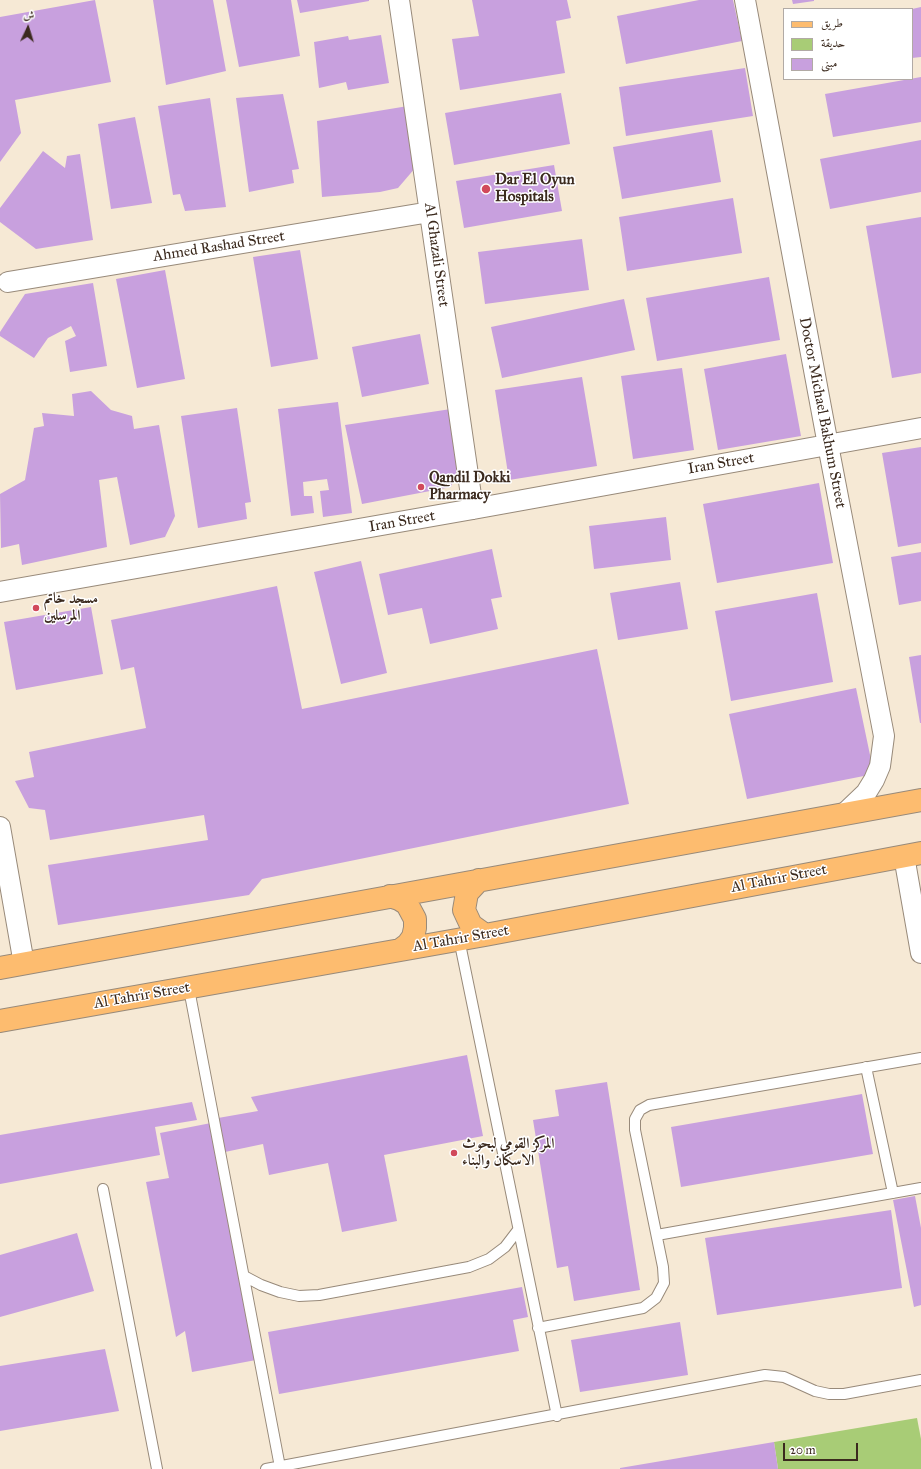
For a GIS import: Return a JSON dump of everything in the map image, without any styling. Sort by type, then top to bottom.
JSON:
[{"type":"main road","points":[[0,968],[921,800]]},
{"type":"main road","name":"Al Tahrir Street","points":[[0,1022],[459,940],[912,854]]},
{"type":"main road","points":[[479,880],[467,893],[464,910],[471,925],[485,935]]},
{"type":"main road","points":[[390,896],[407,904],[415,919],[413,937],[408,944],[400,950]]},
{"type":"street","name":"Al Ghazali Street","points":[[399,0],[473,509]]},
{"type":"street","name":"Doctor Michael Bakhum Street","points":[[745,0],[884,736],[880,766],[874,780],[856,804],[844,814]]},
{"type":"street","name":"Ahmed Rashad Street","points":[[3,284],[430,212]]},
{"type":"street","name":"Iran Street","points":[[0,592],[473,509],[921,428]]},
{"type":"street","points":[[0,827],[24,964]]},
{"type":"street","points":[[912,854],[921,953]]},
{"type":"lane","points":[[459,940],[556,1416]]},
{"type":"lane","points":[[190,989],[280,1467]]},
{"type":"lane","points":[[538,1328],[643,1308],[656,1298],[664,1283],[663,1267],[657,1235],[635,1130],[635,1119],[640,1110],[649,1105],[921,1058]]},
{"type":"lane","points":[[866,1067],[893,1193]]},
{"type":"lane","points":[[657,1235],[921,1188]]},
{"type":"lane","points":[[103,1189],[157,1469]]},
{"type":"lane","points":[[244,1276],[261,1286],[280,1292],[299,1296],[319,1295],[469,1267],[489,1259],[505,1247],[518,1230]]},
{"type":"lane","points":[[266,1469],[556,1416],[765,1375],[784,1377],[815,1391],[829,1394],[844,1394],[921,1380]]},
{"type":"green space","points":[[917,1418],[921,1439],[921,1469],[778,1469],[774,1442]]},
{"type":"building","points":[[95,0],[111,82],[15,100],[21,133],[0,162],[0,17]]},
{"type":"building","points":[[153,0],[213,0],[226,71],[166,85]]},
{"type":"building","points":[[226,0],[291,0],[300,56],[239,67]]},
{"type":"building","points":[[297,0],[369,0],[369,1],[300,13]]},
{"type":"building","points":[[472,0],[567,0],[571,18],[556,21],[565,73],[460,90],[452,39],[479,36]]},
{"type":"building","points":[[699,0],[733,0],[742,41],[626,64],[617,16]]},
{"type":"building","points":[[792,0],[814,0],[814,1],[793,4]]},
{"type":"building","points":[[921,7],[921,57],[913,58],[913,9]]},
{"type":"building","points":[[381,35],[389,83],[348,90],[346,82],[319,88],[314,42],[348,36],[349,40]]},
{"type":"building","points":[[745,68],[753,116],[626,136],[619,87]]},
{"type":"building","points":[[921,77],[921,122],[833,137],[825,94],[904,80],[913,80],[913,78]]},
{"type":"building","points":[[561,93],[570,144],[454,165],[445,113]]},
{"type":"building","points":[[283,94],[299,169],[292,170],[294,183],[249,192],[236,98]]},
{"type":"building","points":[[210,98],[226,207],[185,211],[180,194],[173,195],[158,106]]},
{"type":"building","points":[[408,106],[416,167],[398,188],[380,192],[322,197],[317,121]]},
{"type":"building","points":[[135,117],[152,203],[111,209],[98,124]]},
{"type":"building","points":[[712,130],[721,182],[622,199],[613,147]]},
{"type":"building","points":[[921,140],[921,192],[830,209],[820,159]]},
{"type":"building","points":[[43,151],[65,168],[67,156],[80,154],[93,240],[36,249],[0,222],[0,208]]},
{"type":"building","points":[[554,165],[562,211],[464,228],[456,181]]},
{"type":"building","points":[[733,198],[742,253],[627,271],[619,217]]},
{"type":"building","points":[[921,217],[921,373],[892,378],[866,226]]},
{"type":"building","points":[[582,239],[589,290],[485,304],[478,252]]},
{"type":"building","points":[[300,250],[318,359],[271,367],[253,257]]},
{"type":"building","points":[[165,270],[185,379],[137,388],[116,279]]},
{"type":"building","points":[[769,277],[780,340],[657,361],[646,298]]},
{"type":"building","points":[[93,283],[107,366],[70,372],[65,341],[76,336],[71,326],[48,338],[34,358],[0,336],[0,332],[25,294]]},
{"type":"building","points":[[624,299],[635,350],[502,378],[491,327]]},
{"type":"building","points":[[420,334],[429,384],[362,397],[352,347]]},
{"type":"building","points":[[786,354],[801,436],[718,450],[704,369]]},
{"type":"building","points":[[682,368],[694,450],[633,459],[621,376]]},
{"type":"building","points":[[582,377],[597,466],[509,480],[495,390]]},
{"type":"building","points":[[91,391],[111,410],[132,416],[134,429],[159,425],[175,516],[165,537],[130,545],[117,477],[99,480],[107,547],[22,565],[19,544],[1,548],[0,494],[25,480],[34,428],[44,426],[42,413],[74,416],[72,394]]},
{"type":"building","points":[[338,402],[352,513],[323,517],[320,491],[329,490],[327,479],[303,482],[304,496],[312,496],[314,513],[291,516],[278,409]]},
{"type":"building","points":[[237,408],[251,502],[245,503],[247,519],[198,528],[181,416]]},
{"type":"building","points":[[451,409],[459,465],[451,487],[362,504],[345,425]]},
{"type":"building","points":[[921,447],[921,543],[898,547],[882,453]]},
{"type":"building","points":[[819,483],[833,563],[717,583],[703,504]]},
{"type":"building","points":[[666,517],[671,560],[594,569],[589,526]]},
{"type":"building","points":[[492,549],[502,597],[491,599],[498,629],[430,644],[422,608],[388,615],[379,574]]},
{"type":"building","points":[[921,552],[921,601],[899,605],[891,557]]},
{"type":"building","points":[[361,561],[387,673],[341,684],[314,572]]},
{"type":"building","points":[[680,582],[688,629],[618,640],[610,593]]},
{"type":"building","points":[[277,586],[302,709],[597,649],[629,804],[262,879],[249,895],[58,925],[48,865],[208,840],[204,815],[50,840],[45,810],[29,808],[15,781],[34,777],[29,752],[146,728],[134,667],[121,670],[111,620]]},
{"type":"building","points":[[817,593],[833,682],[731,701],[715,611]]},
{"type":"building","points":[[91,607],[103,674],[16,690],[4,622]]},
{"type":"building","points":[[921,655],[921,723],[920,723],[909,657]]},
{"type":"building","points":[[856,688],[874,774],[747,799],[729,714]]},
{"type":"building","points":[[467,1055],[483,1136],[384,1155],[397,1221],[342,1232],[328,1163],[269,1175],[263,1144],[225,1152],[218,1118],[258,1111],[251,1097]]},
{"type":"building","points":[[607,1082],[640,1290],[574,1301],[568,1266],[557,1268],[533,1120],[559,1116],[555,1090]]},
{"type":"building","points":[[862,1094],[873,1154],[681,1187],[671,1127]]},
{"type":"building","points":[[192,1102],[197,1120],[155,1127],[160,1155],[0,1184],[0,1135]]},
{"type":"building","points":[[211,1123],[256,1360],[192,1372],[185,1331],[176,1337],[146,1182],[169,1178],[160,1133]]},
{"type":"building","points":[[915,1196],[921,1228],[921,1305],[914,1307],[893,1200]]},
{"type":"building","points":[[891,1210],[902,1288],[717,1315],[705,1238]]},
{"type":"building","points":[[77,1233],[94,1291],[0,1317],[0,1255]]},
{"type":"building","points":[[522,1287],[528,1317],[513,1320],[519,1351],[279,1394],[268,1332]]},
{"type":"building","points":[[680,1322],[688,1375],[580,1392],[571,1340]]},
{"type":"building","points":[[105,1349],[119,1411],[0,1431],[0,1366]]},
{"type":"building","points":[[774,1442],[778,1469],[620,1469],[620,1468]]},
{"type":"place","name":"Dar El Oyun Hospitals","points":[[486,189]]},
{"type":"place","name":"Qandil Dokki Pharmacy","points":[[421,487]]},
{"type":"place","name":"مسجد خاتم المرسلين","points":[[36,608]]},
{"type":"place","name":"المركز القومي لبحوث الاسكان والبناء","points":[[454,1153]]}]
